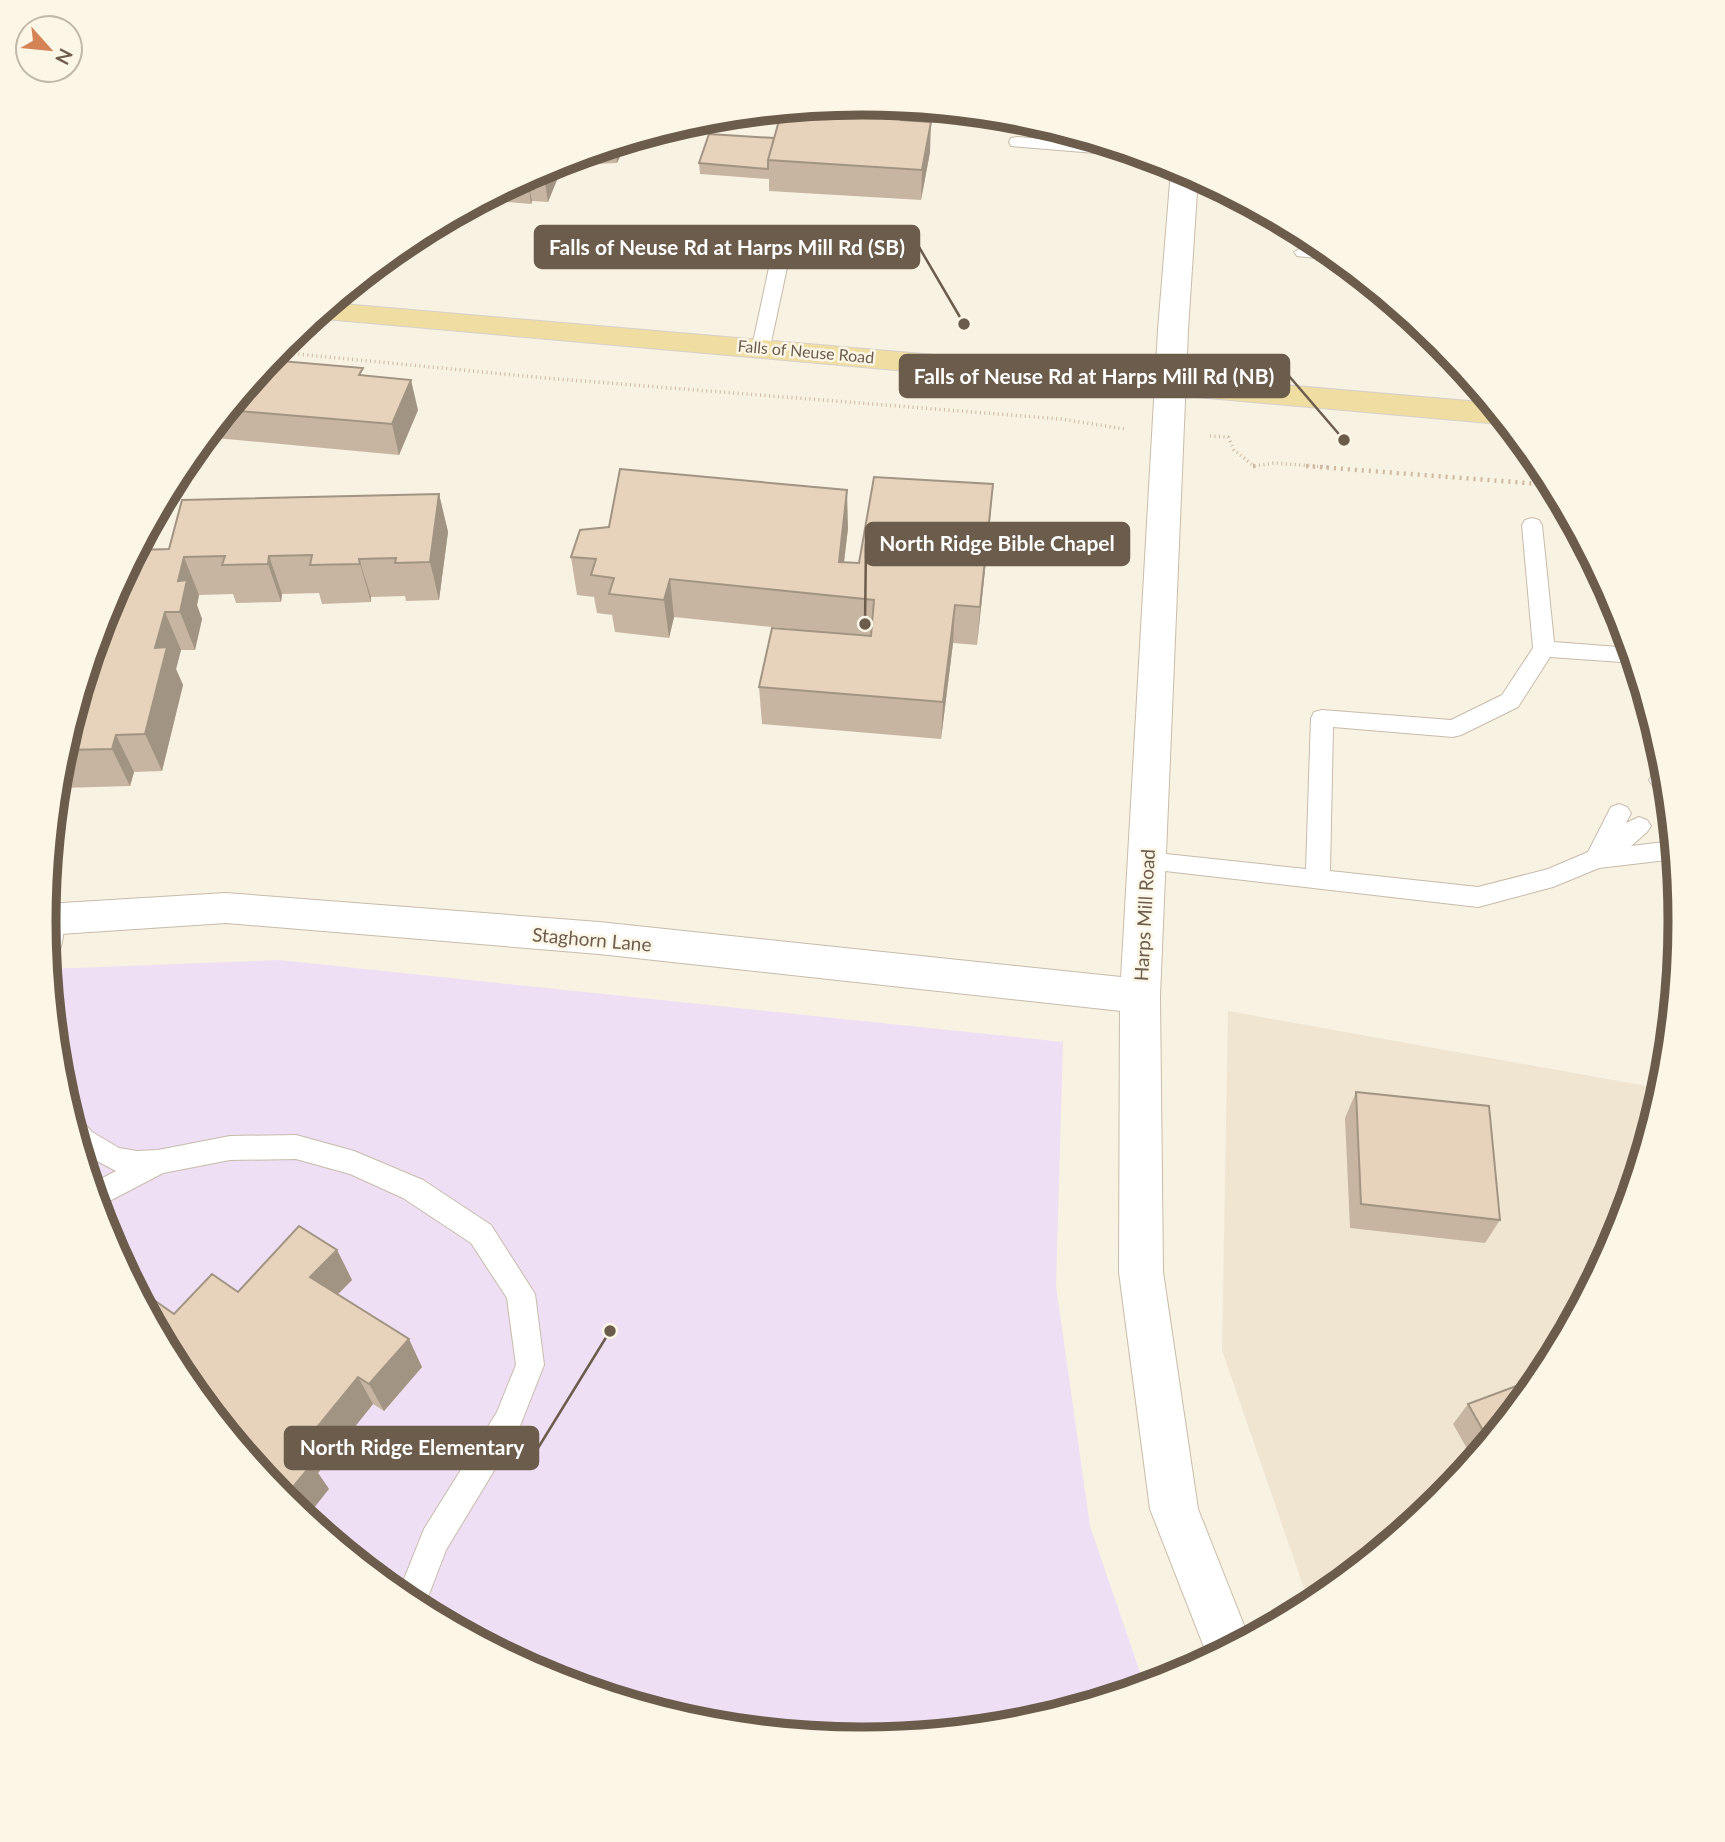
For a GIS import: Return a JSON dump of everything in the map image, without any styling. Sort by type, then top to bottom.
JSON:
[{"type":"main road","name":"Falls of Neuse Road","points":[[334,312],[761,347],[1488,413]]},
{"type":"street","name":"Harps Mill Road","points":[[1184,182],[1173,330],[1140,996],[1143,1285],[1174,1509],[1226,1640]]},
{"type":"street","name":"Staghorn Lane","points":[[56,930],[226,908],[599,938],[1140,996]]},
{"type":"lane","points":[[1017,142],[1091,148]]},
{"type":"lane","points":[[761,347],[779,264],[769,239]]},
{"type":"lane","points":[[1303,252],[1316,254]]},
{"type":"lane","points":[[1318,879],[1322,718],[1453,729],[1510,701],[1544,649],[1532,525]]},
{"type":"lane","points":[[1544,649],[1624,655]]},
{"type":"lane","points":[[1597,859],[1629,819]]},
{"type":"lane","points":[[1147,861],[1478,897],[1553,877],[1597,859],[1665,851]]},
{"type":"lane","points":[[87,1142],[115,1159],[137,1163],[158,1162],[230,1148],[296,1146],[354,1163],[413,1189],[481,1234],[522,1294],[530,1365],[508,1421],[435,1540],[414,1592]]},
{"type":"lane","points":[[103,1191],[158,1162]]},
{"type":"path","points":[[290,353],[559,379],[1061,419],[1117,429]]},
{"type":"path","points":[[1228,437],[1234,450],[1254,466],[1274,463],[1540,484]]},
{"type":"shaded area","points":[[279,960],[1063,1042],[1056,1286],[1090,1526],[1142,1677],[1071,1700],[968,1721],[862,1728],[757,1721],[705,1712],[603,1685],[506,1644],[414,1592],[331,1527],[256,1453],[192,1369],[164,1324],[117,1230],[83,1130],[71,1078],[58,969]]},
{"type":"shaded area","points":[[1228,1011],[1652,1087],[1642,1130],[1608,1230],[1586,1278],[1533,1369],[1469,1453],[1433,1491],[1353,1561],[1306,1595],[1222,1350]]},
{"type":"building","points":[[861,114],[931,122],[922,170],[768,160],[780,119]]},
{"type":"building","points":[[709,134],[774,138],[768,169],[699,163]]},
{"type":"building","points":[[282,361],[363,368],[359,375],[411,380],[392,424],[238,411]]},
{"type":"building","points":[[620,469],[847,490],[839,562],[859,563],[874,477],[993,484],[980,607],[955,605],[943,702],[759,687],[772,628],[871,636],[874,600],[670,579],[664,600],[609,594],[614,578],[591,575],[596,559],[571,557],[580,530],[609,527]]},
{"type":"building","points":[[439,494],[430,562],[395,563],[396,558],[359,559],[360,564],[310,565],[312,555],[269,556],[268,564],[222,565],[225,556],[184,557],[178,581],[187,580],[180,612],[165,612],[155,648],[167,647],[145,734],[116,735],[112,749],[74,750],[83,712],[117,612],[147,550],[169,549],[182,500]]},
{"type":"building","points":[[1356,1092],[1489,1106],[1500,1220],[1361,1204]]},
{"type":"building","points":[[299,1226],[337,1250],[310,1277],[409,1339],[369,1384],[358,1377],[296,1453],[312,1464],[291,1490],[223,1412],[192,1369],[149,1297],[174,1314],[212,1274],[238,1292]]},
{"type":"building","points":[[1522,1384],[1485,1433],[1468,1404]]},
{"type":"place","name":"Falls of Neuse Rd at Harps Mill Rd (SB)","points":[[964,324]]},
{"type":"place","name":"Falls of Neuse Rd at Harps Mill Rd (NB)","points":[[1344,440]]},
{"type":"place","name":"North Ridge Bible Chapel","points":[[865,624]]},
{"type":"place","name":"North Ridge Elementary","points":[[610,1331]]}]
